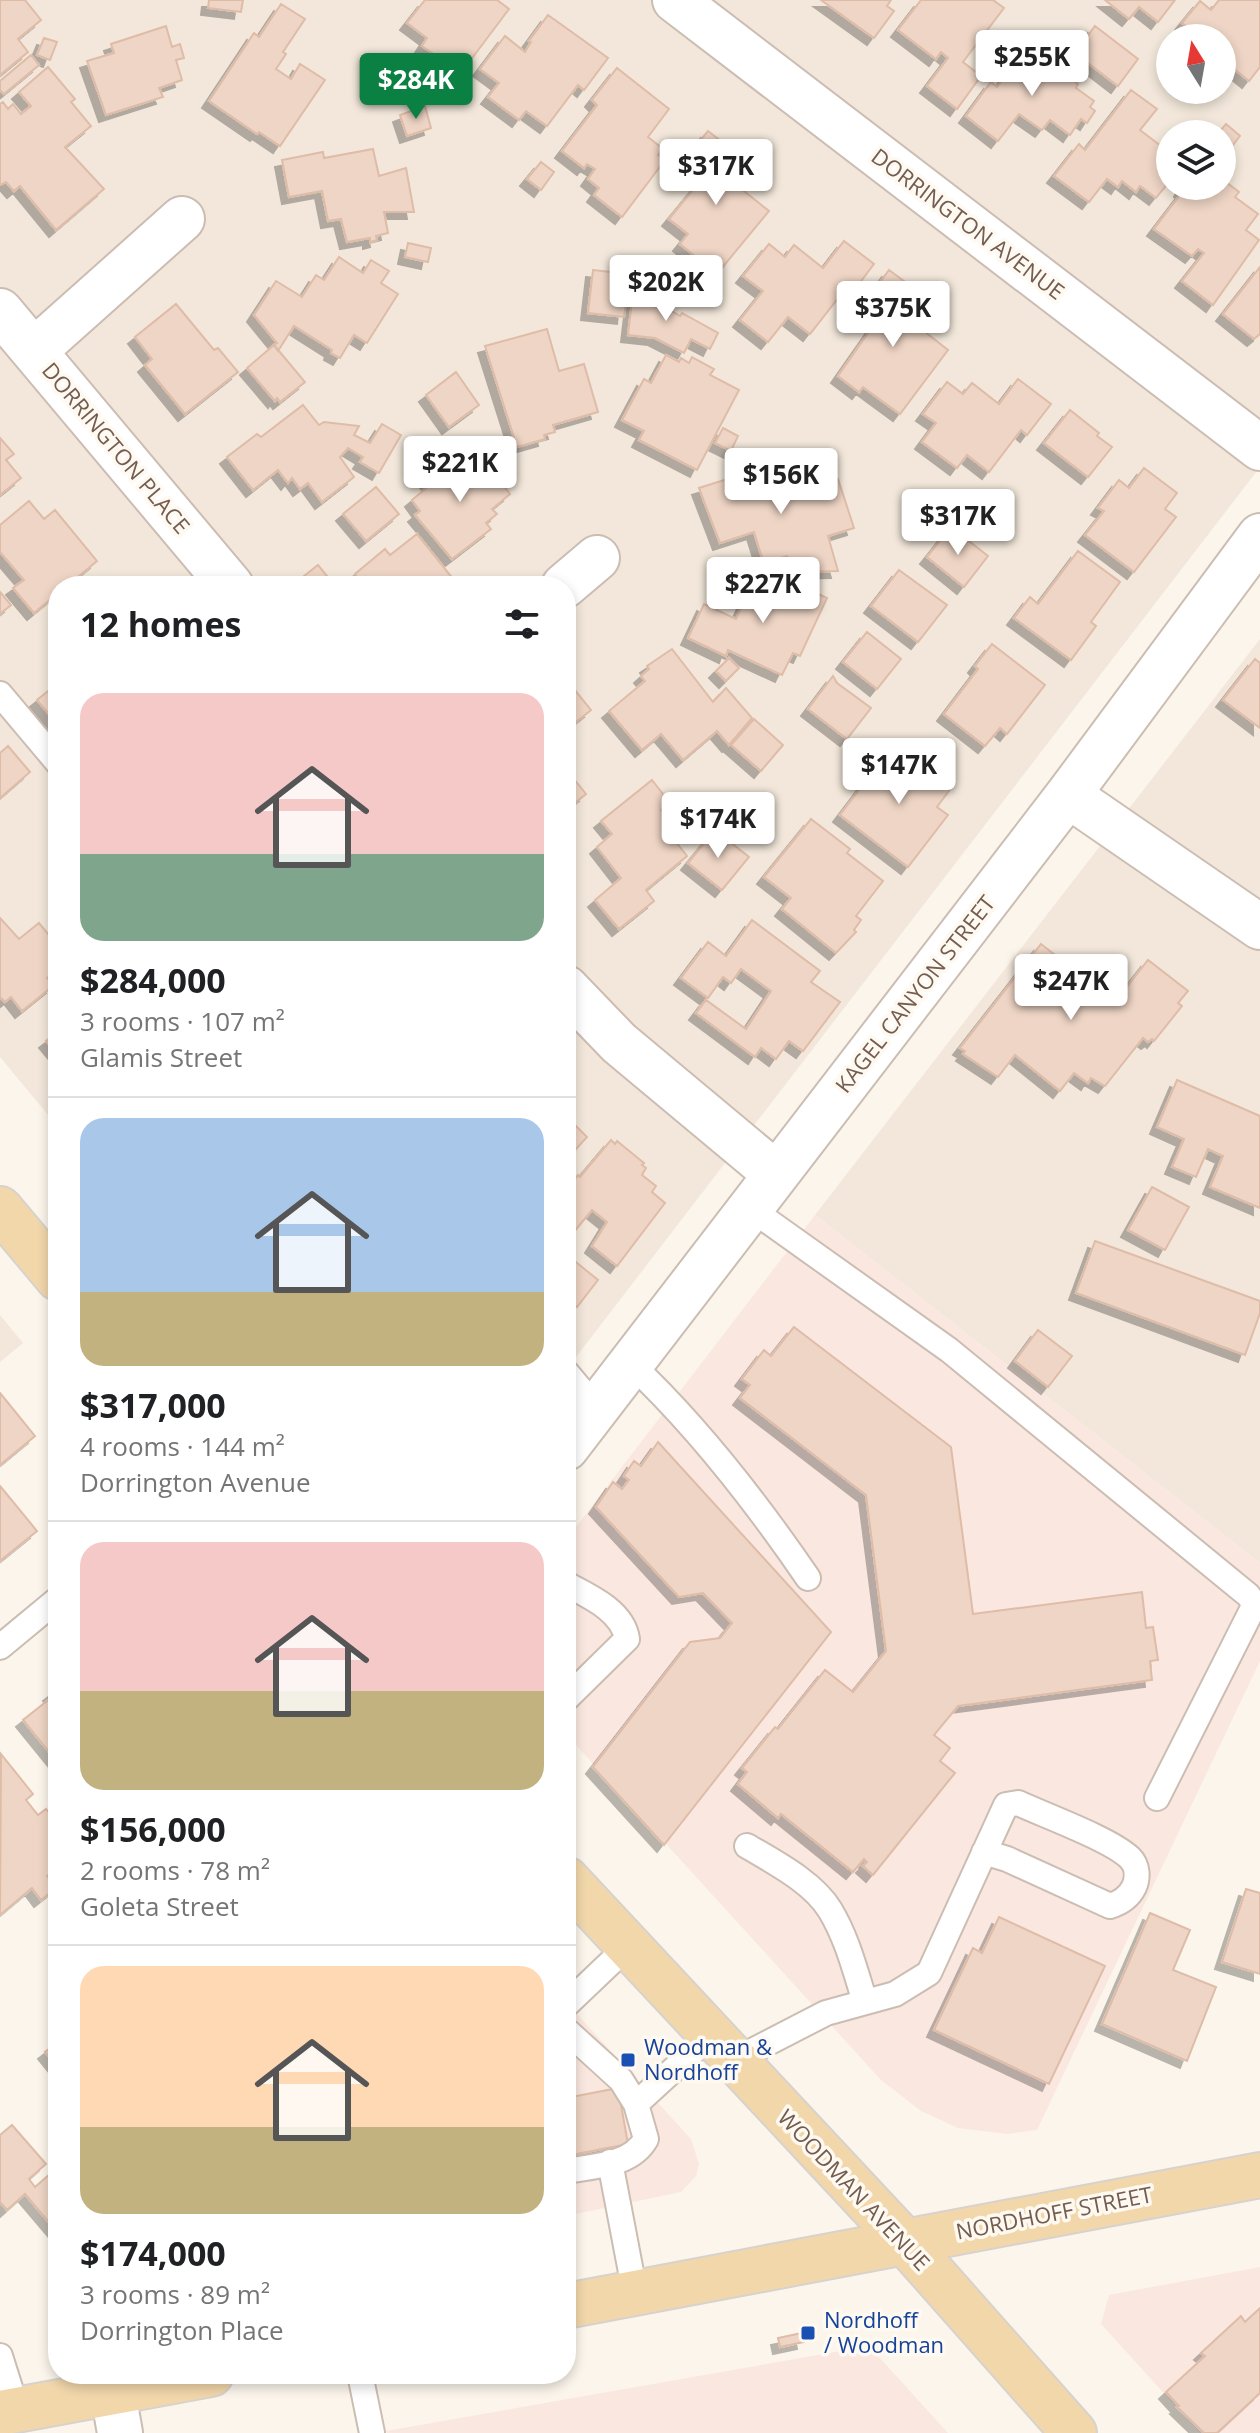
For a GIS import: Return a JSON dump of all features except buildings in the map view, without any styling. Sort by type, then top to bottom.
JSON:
[{"type":"main road","points":[[0,1209],[48,1266]]},
{"type":"main road","name":"WOODMAN AVENUE","points":[[576,1890],[905,2242],[1074,2433]]},
{"type":"main road","name":"NORDHOFF STREET","points":[[576,2304],[1260,2175]]},
{"type":"main road","points":[[9,2412],[116,2413],[187,2384]]},
{"type":"street","name":"DORRINGTON AVENUE","points":[[675,0],[1260,448]]},
{"type":"street","points":[[34,351],[182,219]]},
{"type":"street","name":"DORRINGTON PLACE","points":[[0,311],[223,576]]},
{"type":"street","name":"KAGEL CANYON STREET","points":[[576,1435],[1068,795],[1260,536]]},
{"type":"street","points":[[576,576],[597,558]]},
{"type":"street","points":[[1068,795],[1260,927]]},
{"type":"street","points":[[576,998],[619,1043],[776,1174]]},
{"type":"lane","points":[[0,694],[48,751]]},
{"type":"lane","points":[[751,1209],[949,1350],[1248,1595],[1255,1604],[1157,1798]]},
{"type":"lane","points":[[631,1364],[669,1400],[775,1529],[808,1578]]},
{"type":"lane","points":[[576,1384],[597,1409]]},
{"type":"lane","points":[[576,1589],[601,1602],[626,1629],[627,1639],[576,1689]]},
{"type":"lane","points":[[0,1647],[48,1607]]},
{"type":"lane","points":[[636,2104],[722,2049],[826,2013],[895,1994],[929,1973],[984,1852],[1006,1805],[1018,1803],[1114,1847],[1133,1860],[1137,1873],[1133,1889],[1121,1903],[1110,1906],[1007,1859],[984,1852]]},
{"type":"lane","points":[[747,1846],[790,1871],[828,1907],[847,1944],[865,2002]]},
{"type":"lane","points":[[576,1995],[628,1946]]},
{"type":"lane","points":[[576,2039],[621,2080],[636,2104],[646,2139],[640,2150],[628,2158],[576,2169]]},
{"type":"lane","points":[[610,2162],[635,2293]]},
{"type":"lane","points":[[0,2356],[9,2412]]},
{"type":"lane","points":[[362,2384],[372,2433]]},
{"type":"shaded area","points":[[0,0],[1260,0],[1260,467],[576,1357],[576,576],[48,576],[48,1115],[0,1057]]},
{"type":"shaded area","points":[[1260,639],[1260,1563],[815,1215]]},
{"type":"shaded area","points":[[815,1215],[1260,1563],[1260,1661],[1037,2130],[1007,2134],[958,2128],[921,2111],[881,2080],[576,1745],[576,1527]]},
{"type":"shaded area","points":[[0,1315],[23,1343],[0,1362]]},
{"type":"shaded area","points":[[576,2013],[691,2139],[699,2164],[696,2176],[681,2192],[576,2214]]},
{"type":"shaded area","points":[[1260,2267],[1260,2433],[1200,2433],[1101,2324],[1109,2295]]},
{"type":"shaded area","points":[[869,2346],[948,2433],[386,2431]]},
{"type":"place","name":"Woodman & Nordhoff","points":[[628,2060]]},
{"type":"place","name":"Nordhoff / Woodman","points":[[808,2333]]}]
